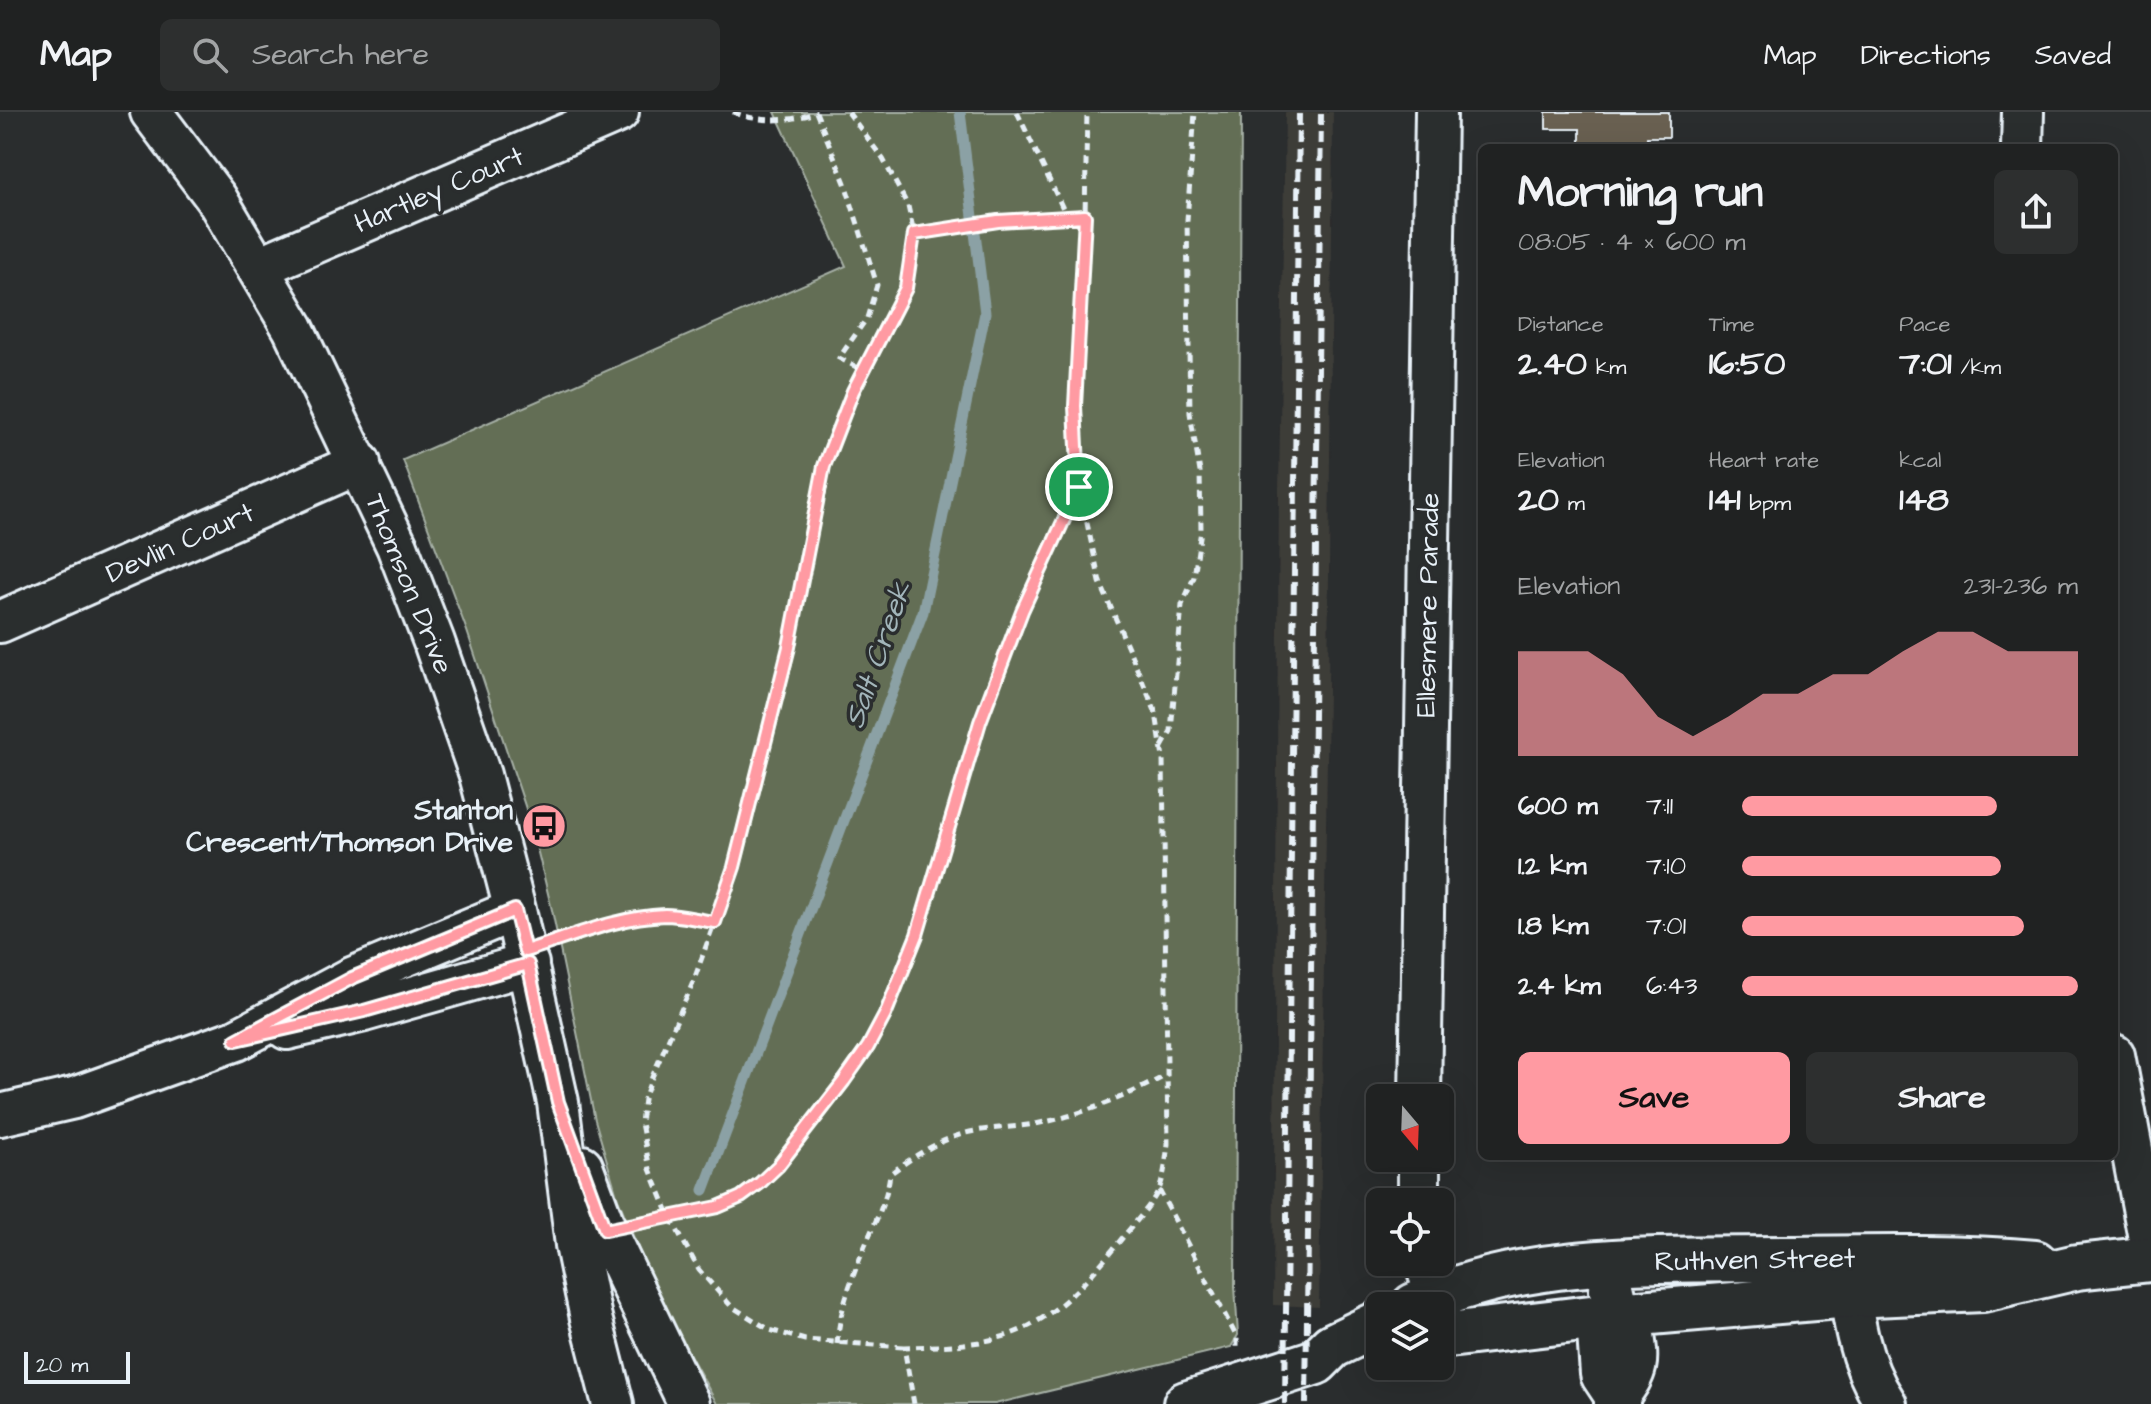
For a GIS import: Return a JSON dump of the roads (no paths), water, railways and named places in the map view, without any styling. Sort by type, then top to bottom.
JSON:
[{"type":"street","name":"Thomson Drive","points":[[151,112],[216,198],[293,328],[397,546],[456,704],[480,775],[526,957],[558,1102],[576,1245],[613,1404]]},
{"type":"street","name":"Hartley Court","points":[[259,267],[618,112]]},
{"type":"street","name":"Ellesmere Parade","points":[[1420,1084],[1436,112]]},
{"type":"street","points":[[2022,144],[2023,112]]},
{"type":"street","name":"Devlin Court","points":[[0,622],[360,463]]},
{"type":"street","points":[[236,1040],[352,978],[515,910]]},
{"type":"street","points":[[0,1115],[74,1098],[236,1040],[364,1011],[526,957]]},
{"type":"street","points":[[2118,1076],[2151,1249]]},
{"type":"street","name":"Thomson Drive","points":[[558,1102],[605,1230],[689,1404]]},
{"type":"street","name":"Ruthven Street","points":[[1454,1307],[1616,1315],[1848,1277],[1982,1259],[2077,1267],[2151,1259]]},
{"type":"street","points":[[1608,1263],[1616,1315],[1631,1329],[1635,1354],[1634,1373],[1617,1400]]},
{"type":"street","name":"Ruthven Street","points":[[1454,1298],[1503,1276],[1608,1263],[1848,1277]]},
{"type":"street","points":[[1848,1277],[1859,1347],[1866,1368],[1886,1404]]},
{"type":"street","points":[[1316,1362],[1332,1346],[1366,1330]]},
{"type":"street","points":[[1186,1404],[1316,1362],[1338,1365],[1366,1357]]},
{"type":"waterway","name":"Salt Creek","points":[[704,1190],[923,612],[985,313],[960,112]]},
{"type":"railway","points":[[1285,1404],[1299,112]]},
{"type":"railway","points":[[1306,1404],[1321,112]]},
{"type":"place","name":"Stanton Crescent/Thomson Drive","points":[[544,826]]}]
